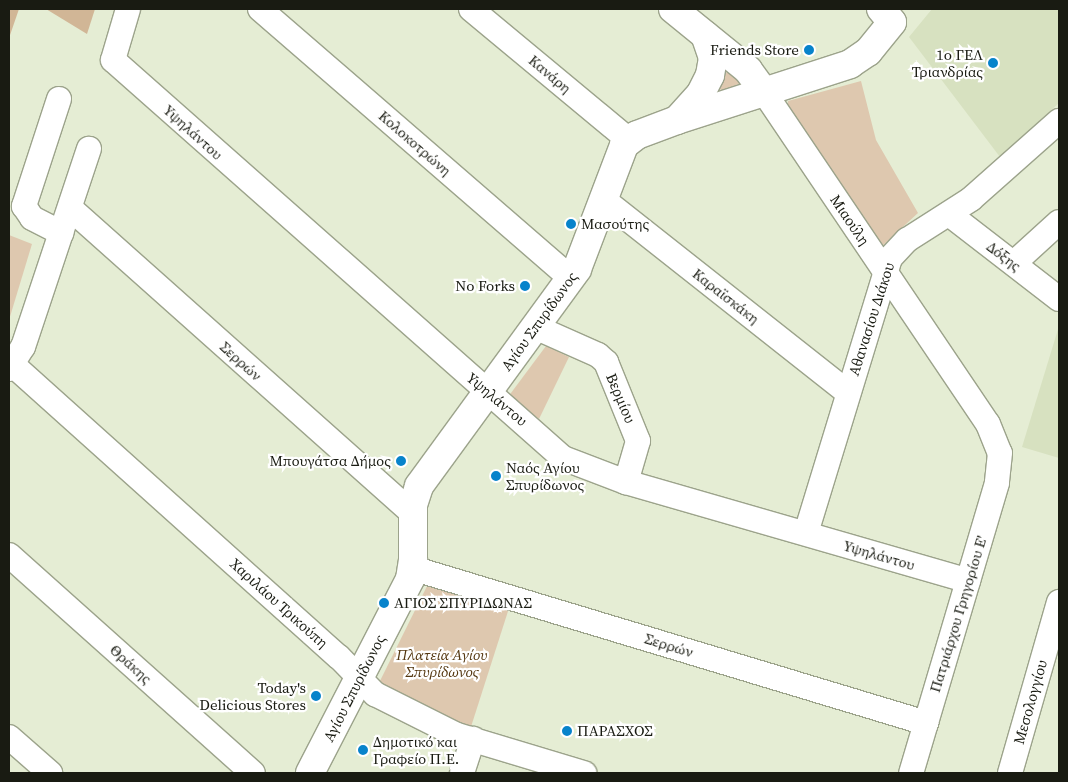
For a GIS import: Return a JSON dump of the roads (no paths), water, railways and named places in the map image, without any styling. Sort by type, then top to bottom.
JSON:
[{"type":"street","name":"Υψηλάντου","points":[[128,9],[112,60],[563,458],[626,482],[968,581]]},
{"type":"street","name":"Κολοκοτρώνη","points":[[260,9],[571,278]]},
{"type":"street","name":"Κανάρη","points":[[471,9],[629,140]]},
{"type":"street","name":"Μιαούλη","points":[[673,9],[748,70],[988,424],[1000,453]]},
{"type":"street","points":[[629,140],[677,120],[850,64],[868,52],[892,13]]},
{"type":"street","points":[[677,120],[700,93],[710,75],[713,58],[705,35]]},
{"type":"street","points":[[59,100],[24,206],[32,218],[61,233]]},
{"type":"street","name":"Αθανασίου Διάκου","points":[[806,533],[884,270],[902,244],[949,214],[983,189],[1059,120]]},
{"type":"street","name":"Αγίου Σπυρίδωνος","points":[[310,773],[408,583],[412,568],[412,514],[422,482],[571,278],[582,260],[621,150],[629,140]]},
{"type":"street","points":[[11,367],[23,347],[89,149]]},
{"type":"street","name":"Καραϊσκάκη","points":[[604,200],[848,392]]},
{"type":"street","name":"Σερρών","points":[[70,208],[412,514]]},
{"type":"street","name":"Δόξης","points":[[949,214],[1059,299]]},
{"type":"street","points":[[1014,264],[1059,222]]},
{"type":"street","name":"Βερμίου","points":[[535,327],[598,355],[606,362],[638,441],[626,482]]},
{"type":"street","name":"Χαριλάου Τρικούπη","points":[[11,367],[339,657],[375,694],[449,731],[584,773]]},
{"type":"street","name":"Πατριάρχου Γρηγορίου Ε'","points":[[911,773],[997,483],[1000,453]]},
{"type":"street","name":"Θράκης","points":[[9,555],[253,773]]},
{"type":"street","name":"Σερρών","points":[[412,568],[926,723]]},
{"type":"street","name":"Μεσολογγίου","points":[[1010,773],[1059,602]]},
{"type":"street","points":[[9,737],[50,773]]},
{"type":"street","points":[[462,773],[473,739]]},
{"type":"place","name":"Friends Store","points":[[809,50]]},
{"type":"place","name":"1o ΓΕΛ Τριανδρίας","points":[[993,63]]},
{"type":"place","name":"Μασούτης","points":[[571,224]]},
{"type":"place","name":"No Forks","points":[[525,286]]},
{"type":"place","name":"Μπουγάτσα Δήμος","points":[[401,461]]},
{"type":"place","name":"Ναός Αγίου Σπυρίδωνος","points":[[496,476]]},
{"type":"place","name":"ΑΓΙΟΣ ΣΠΥΡΙΔΩΝΑΣ","points":[[384,603]]},
{"type":"place","name":"Today's Delicious Stores","points":[[316,696]]},
{"type":"place","name":"ΠΑΡΑΣΧΟΣ","points":[[567,731]]},
{"type":"place","name":"Δημοτικό και Γραφείο Π.Ε.","points":[[363,750]]},
{"type":"park label","name":"Πλατεία Αγίου Σπυρίδωνος","points":[[442,662]]}]
